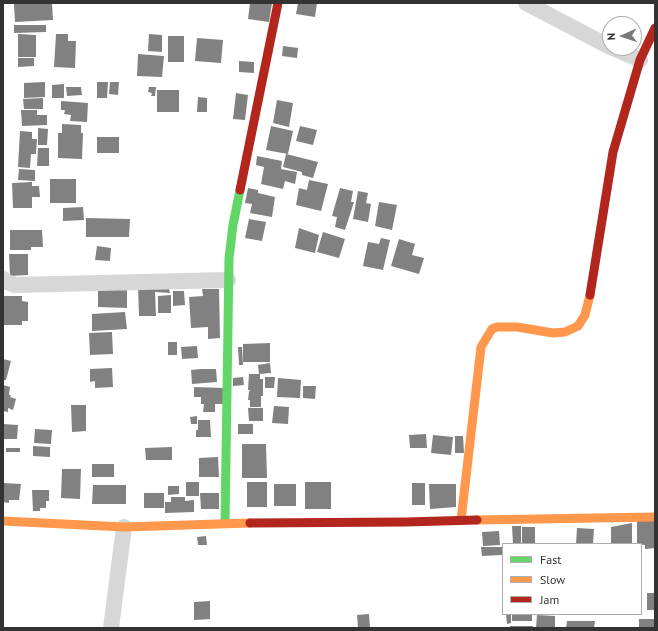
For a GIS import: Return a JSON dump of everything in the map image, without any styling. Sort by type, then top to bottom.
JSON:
[{"type":"street","points":[[225,523],[229,258],[233,225],[278,3]]},
{"type":"street","points":[[526,3],[602,42]]},
{"type":"street","points":[[461,520],[481,347],[492,329],[497,327],[517,327],[553,333],[565,332],[578,326],[585,315],[590,294],[612,152],[640,60],[655,28]]},
{"type":"street","points":[[631,56],[640,60]]},
{"type":"street","points":[[3,279],[7,282],[15,284],[228,280]]},
{"type":"street","points":[[3,521],[124,527],[225,523],[406,522],[655,517]]},
{"type":"street","points":[[111,628],[124,527]]},
{"type":"building","points":[[52,3],[53,20],[15,22],[14,4]]},
{"type":"building","points":[[250,3],[272,3],[269,22],[248,19]]},
{"type":"building","points":[[298,3],[317,3],[315,17],[296,14]]},
{"type":"building","points":[[14,25],[46,25],[46,32],[14,33]]},
{"type":"building","points":[[18,34],[36,35],[36,57],[18,57]]},
{"type":"building","points":[[56,34],[68,34],[68,41],[76,41],[75,68],[54,67]]},
{"type":"building","points":[[149,34],[162,35],[162,52],[148,51]]},
{"type":"building","points":[[168,36],[184,36],[184,62],[168,62]]},
{"type":"building","points":[[197,38],[223,40],[221,63],[195,61]]},
{"type":"building","points":[[283,46],[298,48],[297,58],[282,56]]},
{"type":"building","points":[[138,54],[164,56],[162,77],[137,76]]},
{"type":"building","points":[[18,58],[34,58],[34,66],[18,67]]},
{"type":"building","points":[[239,61],[254,62],[254,73],[239,72]]},
{"type":"building","points":[[45,82],[45,97],[24,98],[24,83]]},
{"type":"building","points":[[97,82],[108,82],[107,98],[97,98]]},
{"type":"building","points":[[110,82],[119,82],[118,95],[109,94]]},
{"type":"building","points":[[64,84],[64,98],[52,98],[52,85]]},
{"type":"building","points":[[66,87],[81,87],[82,95],[67,96]]},
{"type":"building","points":[[149,87],[156,87],[155,96],[151,96],[152,93],[148,92]]},
{"type":"building","points":[[157,90],[179,90],[179,112],[157,112]]},
{"type":"building","points":[[236,93],[248,95],[245,120],[233,119]]},
{"type":"building","points":[[198,97],[207,98],[207,112],[197,112]]},
{"type":"building","points":[[43,98],[43,109],[24,109],[23,99]]},
{"type":"building","points":[[277,100],[293,103],[289,127],[273,123]]},
{"type":"building","points":[[61,101],[88,103],[87,122],[70,121],[71,115],[64,114],[65,110],[61,110]]},
{"type":"building","points":[[21,110],[37,110],[37,115],[47,115],[47,125],[22,126]]},
{"type":"building","points":[[62,124],[81,125],[81,133],[83,133],[82,159],[58,158],[58,133],[62,133]]},
{"type":"building","points":[[271,126],[293,131],[288,154],[266,150]]},
{"type":"building","points":[[300,126],[317,130],[313,145],[296,141]]},
{"type":"building","points":[[38,128],[48,129],[47,145],[38,145]]},
{"type":"building","points":[[20,131],[32,132],[32,139],[37,139],[36,154],[31,154],[30,168],[18,167]]},
{"type":"building","points":[[97,137],[119,137],[119,153],[97,153]]},
{"type":"building","points":[[38,148],[49,148],[49,166],[37,166]]},
{"type":"building","points":[[286,154],[318,162],[313,178],[302,175],[302,172],[283,167]]},
{"type":"building","points":[[257,156],[282,161],[281,169],[297,172],[295,184],[285,181],[283,189],[261,184],[264,167],[256,165]]},
{"type":"building","points":[[19,169],[35,170],[35,181],[18,180]]},
{"type":"building","points":[[50,179],[76,179],[76,203],[50,203]]},
{"type":"building","points":[[309,180],[328,184],[321,211],[296,205],[299,188],[307,190]]},
{"type":"building","points":[[32,182],[32,186],[39,186],[40,197],[32,197],[32,208],[13,208],[12,183]]},
{"type":"building","points":[[248,188],[258,190],[258,193],[275,197],[272,217],[250,213],[252,204],[245,203]]},
{"type":"building","points":[[340,188],[353,191],[351,202],[354,202],[345,230],[335,227],[337,217],[332,216]]},
{"type":"building","points":[[358,191],[368,193],[366,203],[371,204],[368,222],[353,219]]},
{"type":"building","points":[[379,202],[397,205],[392,230],[375,226]]},
{"type":"building","points":[[83,207],[84,220],[63,221],[63,208]]},
{"type":"building","points":[[86,218],[130,219],[129,237],[86,237]]},
{"type":"building","points":[[249,219],[266,222],[262,241],[245,238]]},
{"type":"building","points":[[299,228],[319,235],[315,253],[295,248]]},
{"type":"building","points":[[10,230],[42,230],[43,247],[31,247],[31,250],[10,250]]},
{"type":"building","points":[[323,232],[345,239],[339,258],[317,252]]},
{"type":"building","points":[[381,238],[390,240],[383,270],[363,266],[368,242],[379,244]]},
{"type":"building","points":[[399,239],[415,244],[412,255],[424,258],[419,274],[391,266]]},
{"type":"building","points":[[97,246],[111,248],[110,261],[95,260]]},
{"type":"building","points":[[9,254],[28,254],[28,275],[10,276]]},
{"type":"building","points":[[138,286],[169,289],[170,293],[155,292],[156,316],[139,316]]},
{"type":"building","points":[[127,288],[127,308],[98,307],[98,289]]},
{"type":"building","points":[[202,289],[219,289],[220,338],[208,339],[208,327],[191,328],[189,297],[203,296]]},
{"type":"building","points":[[173,291],[184,291],[185,305],[173,306]]},
{"type":"building","points":[[171,295],[171,313],[158,313],[158,296]]},
{"type":"building","points":[[3,296],[22,296],[22,301],[28,302],[28,321],[22,321],[22,325],[3,325]]},
{"type":"building","points":[[125,312],[127,329],[92,331],[92,314]]},
{"type":"building","points":[[112,332],[113,354],[90,355],[89,333]]},
{"type":"building","points":[[168,342],[177,342],[177,355],[168,355]]},
{"type":"building","points":[[270,343],[270,362],[243,362],[243,344]]},
{"type":"building","points":[[197,346],[198,358],[182,359],[181,347]]},
{"type":"building","points":[[238,347],[242,347],[243,365],[239,365]]},
{"type":"building","points":[[3,359],[11,361],[6,380],[3,380]]},
{"type":"building","points":[[270,363],[271,373],[259,374],[258,365]]},
{"type":"building","points":[[112,368],[113,387],[95,388],[95,381],[90,382],[90,369]]},
{"type":"building","points":[[216,369],[217,382],[192,384],[191,370]]},
{"type":"building","points":[[249,374],[260,374],[260,379],[263,379],[263,396],[261,396],[261,407],[250,407],[250,400],[248,400],[250,390],[248,390]]},
{"type":"building","points":[[243,377],[244,385],[233,386],[233,378]]},
{"type":"building","points":[[265,377],[275,377],[274,388],[265,388]]},
{"type":"building","points":[[278,378],[301,380],[300,398],[277,397]]},
{"type":"building","points":[[3,385],[10,387],[10,397],[16,399],[13,410],[8,408],[8,412],[3,411]]},
{"type":"building","points":[[303,386],[316,386],[315,399],[303,398]]},
{"type":"building","points":[[194,387],[224,388],[224,404],[215,404],[215,412],[203,412],[204,404],[201,404],[201,397],[194,397]]},
{"type":"building","points":[[71,405],[86,405],[86,431],[72,432]]},
{"type":"building","points":[[274,406],[289,407],[288,424],[272,423]]},
{"type":"building","points":[[248,408],[263,408],[263,421],[249,421]]},
{"type":"building","points":[[197,416],[197,424],[191,424],[190,417]]},
{"type":"building","points":[[198,420],[210,420],[211,437],[196,437]]},
{"type":"building","points":[[3,424],[18,425],[17,439],[3,439]]},
{"type":"building","points":[[238,424],[253,424],[253,434],[238,434]]},
{"type":"building","points":[[35,429],[52,430],[51,444],[34,443]]},
{"type":"building","points":[[426,434],[427,448],[410,448],[409,435]]},
{"type":"building","points":[[433,435],[453,437],[451,455],[431,453]]},
{"type":"building","points":[[455,436],[463,436],[464,453],[455,453]]},
{"type":"building","points":[[242,444],[266,444],[267,478],[242,478]]},
{"type":"building","points":[[33,446],[50,447],[50,457],[33,456]]},
{"type":"building","points":[[172,447],[172,460],[146,460],[145,448]]},
{"type":"building","points":[[6,448],[20,448],[20,452],[6,452]]},
{"type":"building","points":[[218,457],[219,477],[199,477],[199,458]]},
{"type":"building","points":[[92,464],[114,464],[114,477],[92,477]]},
{"type":"building","points":[[62,469],[81,469],[80,499],[61,498]]},
{"type":"building","points":[[186,482],[199,482],[199,496],[186,496]]},
{"type":"building","points":[[247,482],[267,482],[267,507],[247,507]]},
{"type":"building","points":[[305,482],[331,482],[331,509],[305,509]]},
{"type":"building","points":[[3,483],[21,484],[19,500],[9,500],[9,503],[3,502]]},
{"type":"building","points":[[412,483],[425,483],[425,505],[412,505]]},
{"type":"building","points":[[274,484],[296,484],[296,506],[274,506]]},
{"type":"building","points":[[429,484],[456,484],[456,507],[430,509]]},
{"type":"building","points":[[93,485],[126,485],[126,504],[92,504]]},
{"type":"building","points":[[168,486],[179,486],[179,494],[168,495]]},
{"type":"building","points":[[32,490],[49,490],[49,501],[46,501],[46,508],[40,508],[40,511],[33,511]]},
{"type":"building","points":[[144,493],[164,493],[164,508],[144,508]]},
{"type":"building","points":[[200,493],[219,493],[219,509],[201,509]]},
{"type":"building","points":[[171,497],[185,497],[185,501],[194,500],[194,512],[165,513],[165,502],[171,502]]},
{"type":"building","points":[[637,521],[655,521],[655,548],[645,549],[645,545],[642,545],[642,543],[637,543]]},
{"type":"building","points":[[632,523],[632,543],[611,543],[611,527]]},
{"type":"building","points":[[512,526],[521,526],[521,543],[513,543]]},
{"type":"building","points":[[522,527],[535,527],[535,543],[522,543]]},
{"type":"building","points":[[577,528],[594,529],[593,543],[576,543]]},
{"type":"building","points":[[499,531],[500,545],[483,546],[482,532]]},
{"type":"building","points":[[206,536],[207,545],[198,545],[197,537]]},
{"type":"building","points":[[481,547],[502,547],[502,555],[482,556]]},
{"type":"building","points":[[647,593],[655,593],[655,610],[647,610]]},
{"type":"building","points":[[210,601],[210,619],[194,620],[194,602]]},
{"type":"building","points":[[369,614],[370,628],[358,628],[357,615]]},
{"type":"building","points":[[506,615],[511,615],[511,623],[507,624]]},
{"type":"building","points":[[512,615],[532,615],[532,621],[512,621]]},
{"type":"building","points":[[537,615],[555,616],[555,628],[536,628]]},
{"type":"building","points":[[639,619],[655,619],[655,628],[639,628]]},
{"type":"building","points":[[567,621],[595,621],[594,628],[566,628]]},
{"type":"building","points":[[510,626],[533,626],[533,628],[510,628]]},
{"type":"traffic: fast","points":[[225,523],[229,258],[233,225],[240,190]]},
{"type":"traffic: slow","points":[[461,520],[481,347],[492,329],[497,327],[517,327],[553,333],[565,332],[578,326],[585,315],[590,295]]},
{"type":"traffic: slow","points":[[477,520],[655,517]]},
{"type":"traffic: slow","points":[[3,521],[124,527],[250,523]]},
{"type":"traffic: jam","points":[[240,190],[278,3]]},
{"type":"traffic: jam","points":[[590,295],[613,152],[640,60],[655,28]]},
{"type":"traffic: jam","points":[[250,523],[477,520]]}]
